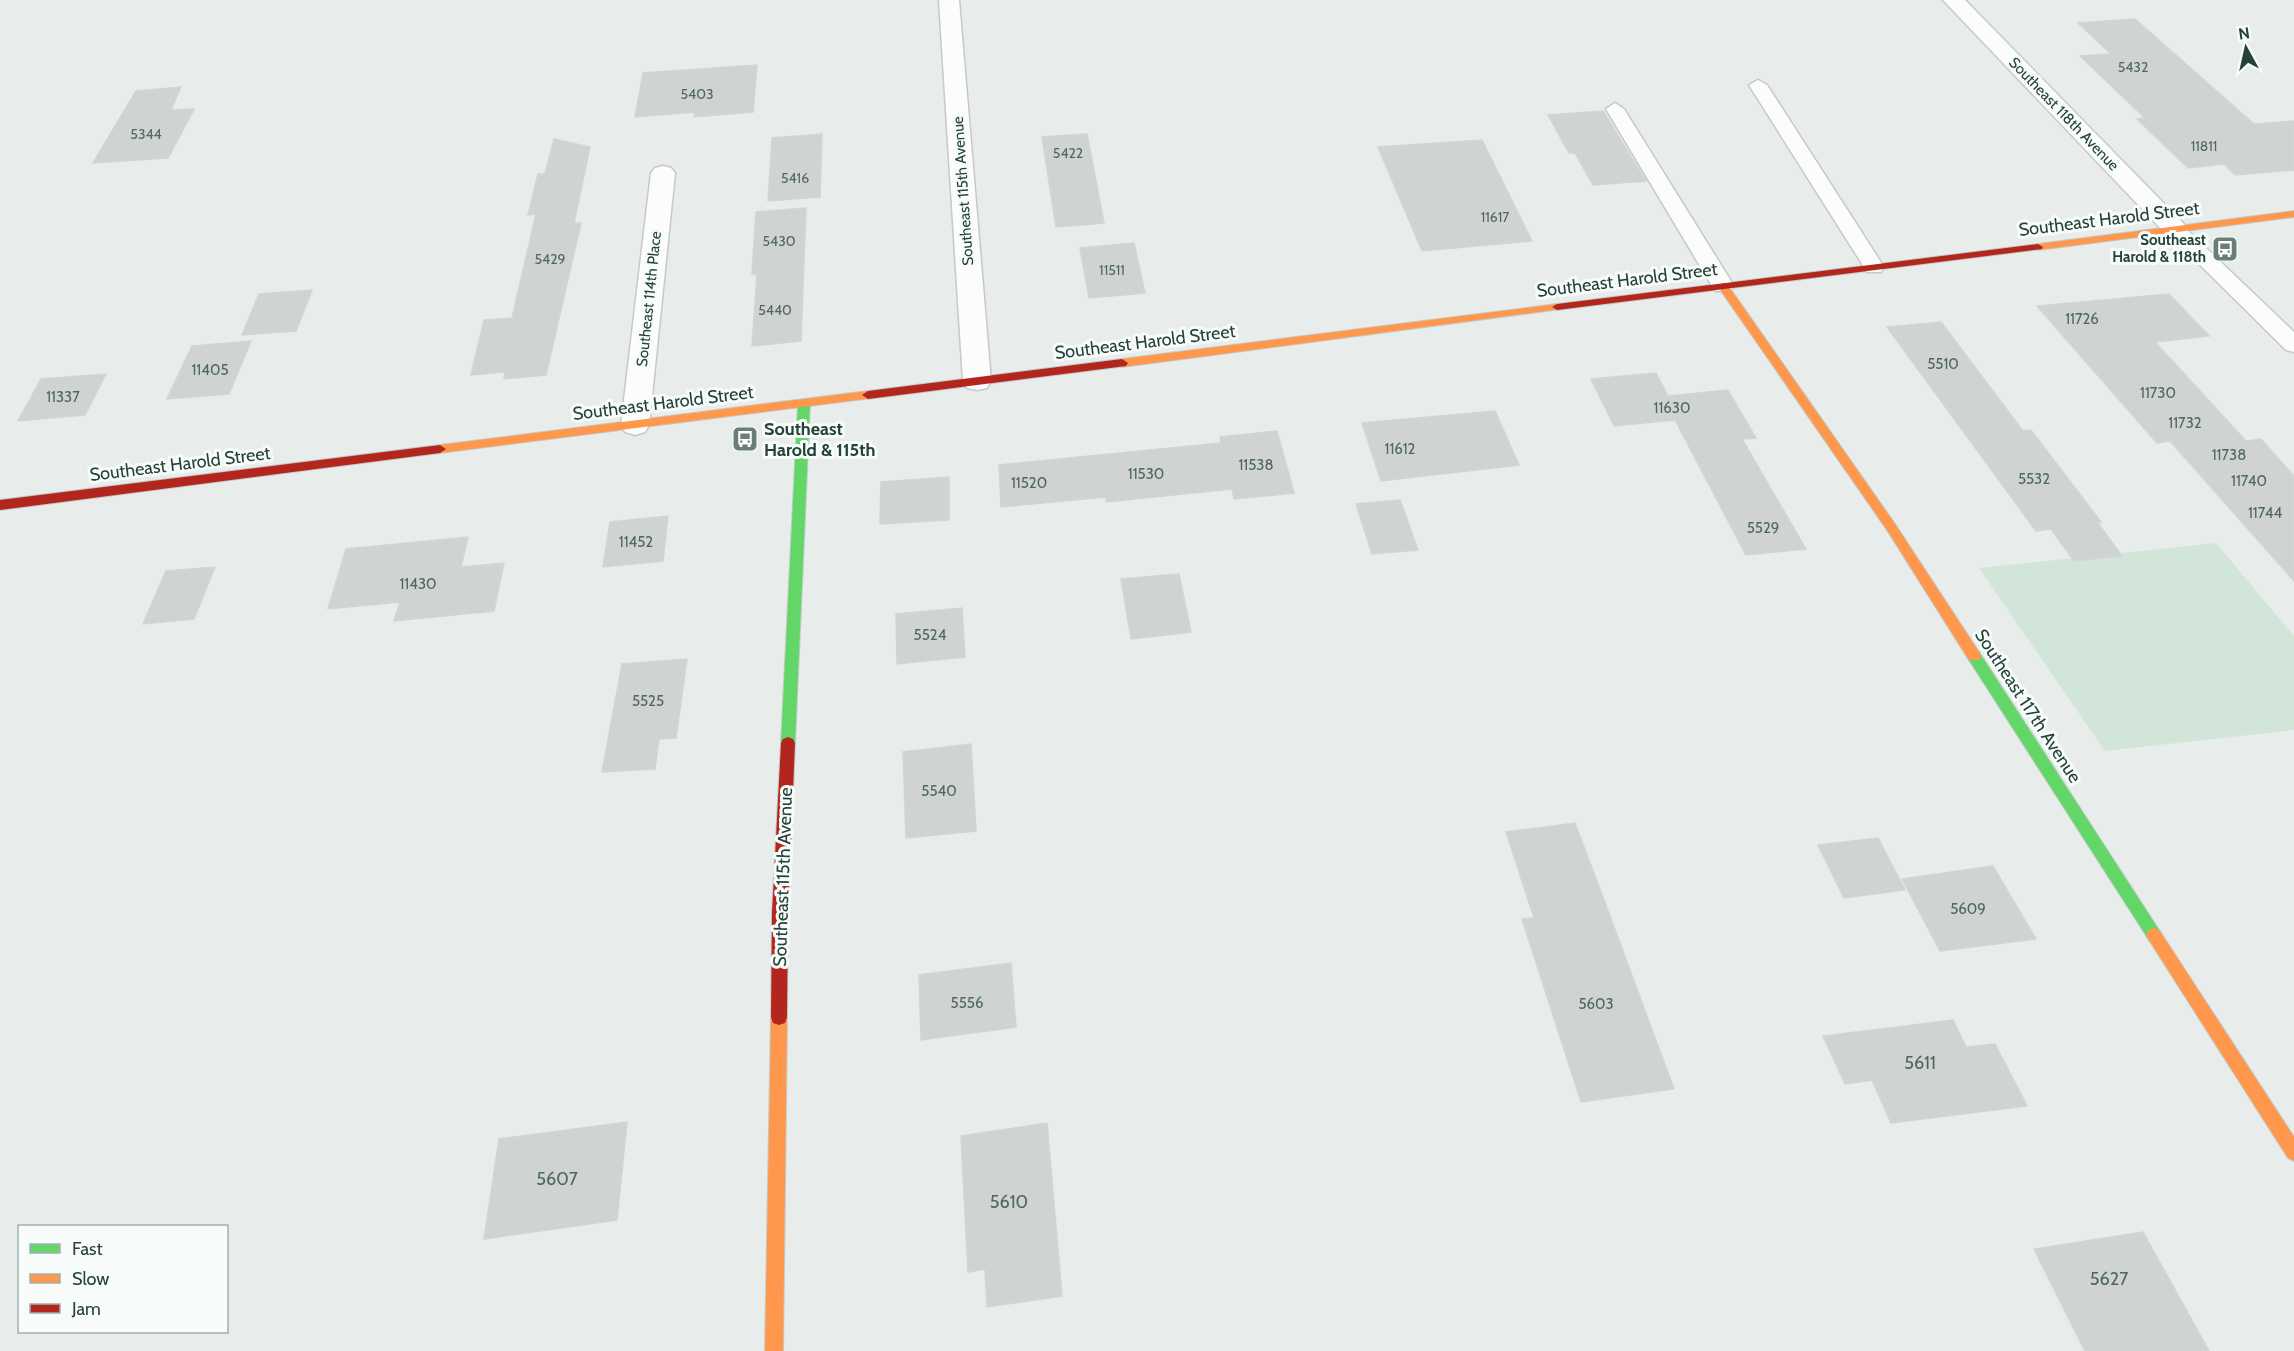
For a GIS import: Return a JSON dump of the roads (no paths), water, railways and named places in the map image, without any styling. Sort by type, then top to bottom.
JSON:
[{"type":"street","name":"Southeast 115th Avenue","points":[[949,0],[977,381]]},
{"type":"street","name":"Southeast 118th Avenue","points":[[1953,0],[2175,229]]},
{"type":"street","name":"Southeast 114th Place","points":[[635,425],[663,173]]},
{"type":"street","name":"Southeast Harold Street","points":[[0,505],[2294,214]]},
{"type":"street","name":"Southeast 117th Avenue","points":[[1723,286],[1898,536],[2294,1152]]},
{"type":"street","name":"Southeast 115th Avenue","points":[[774,1351],[780,914],[804,403]]},
{"type":"lane","points":[[1758,85],[1874,267]]},
{"type":"lane","points":[[1615,109],[1723,286]]},
{"type":"lane","points":[[2175,229],[2294,345]]},
{"type":"place","name":"Southeast Harold & 118th","points":[[2225,249]]},
{"type":"place","name":"Southeast Harold & 115th","points":[[745,439]]}]
